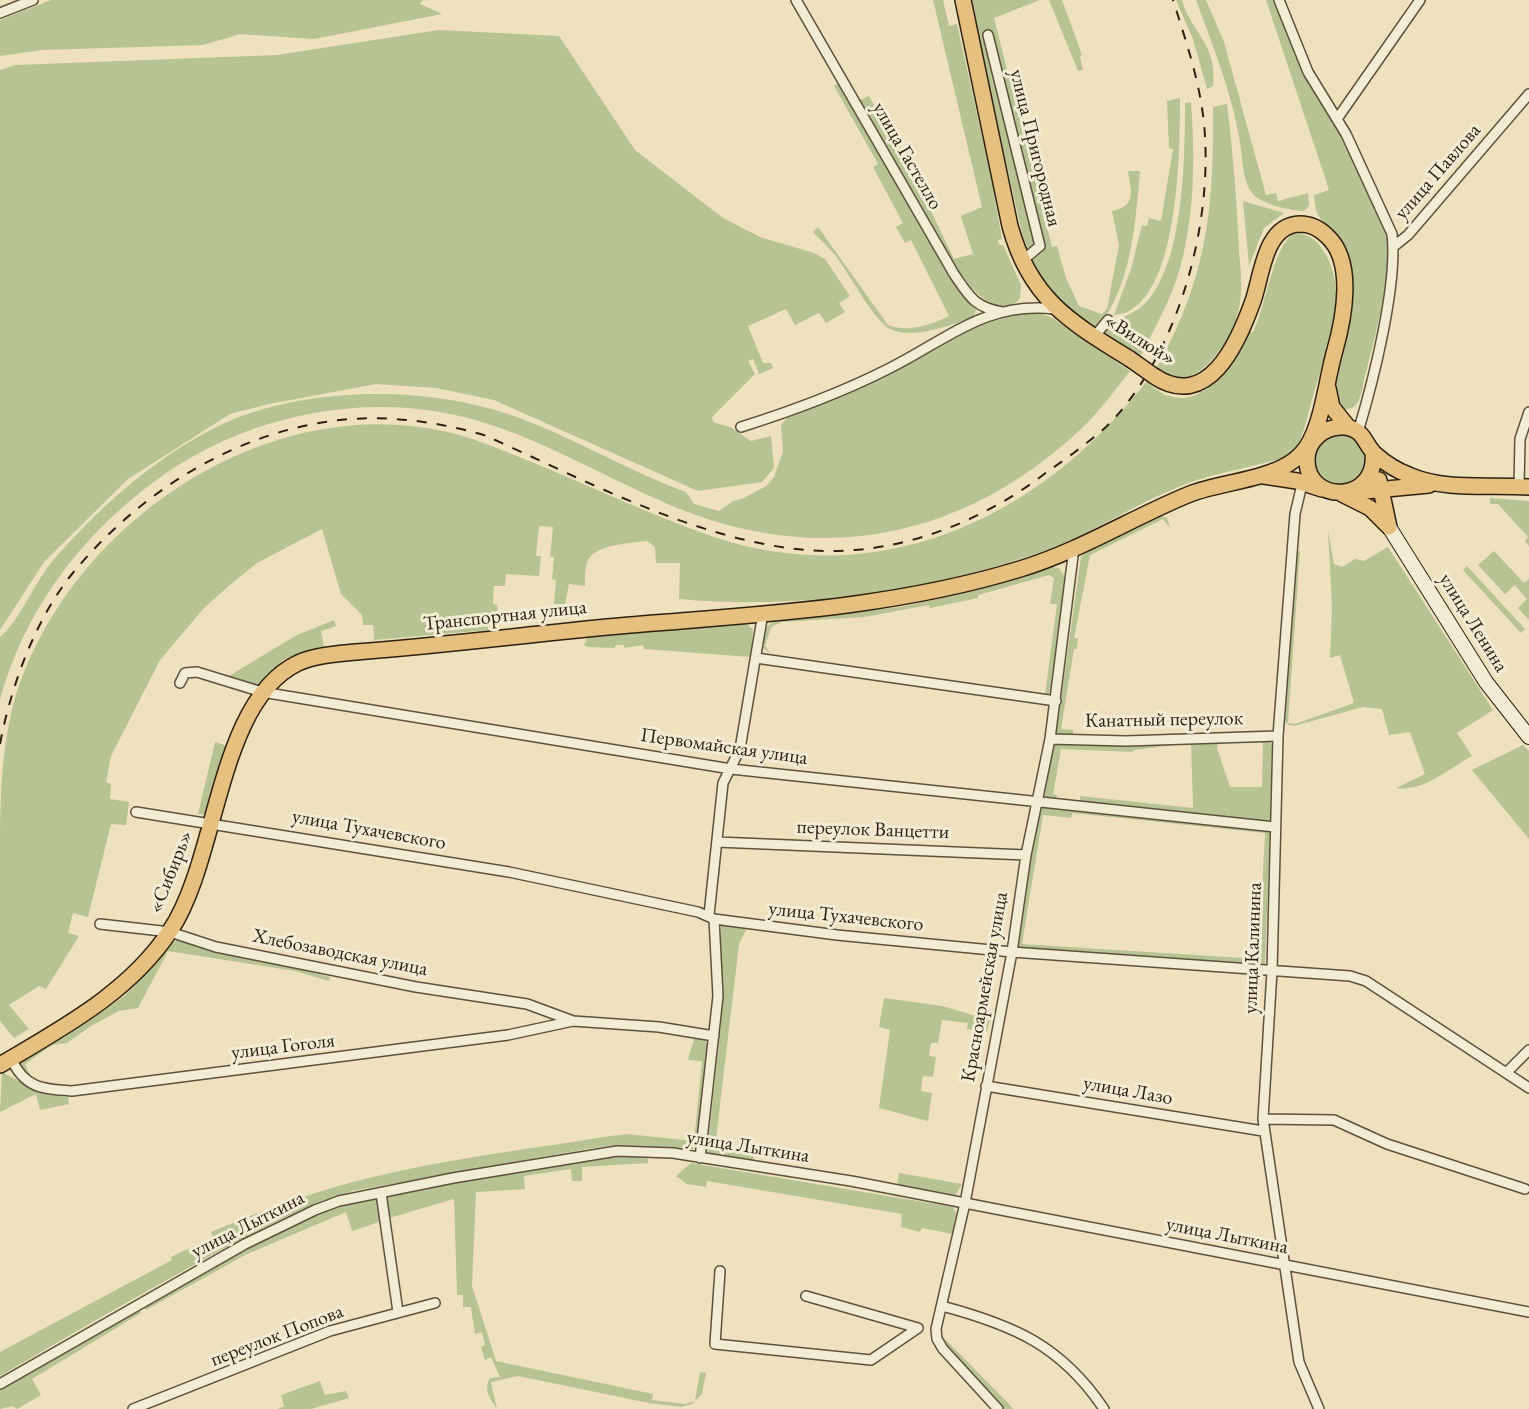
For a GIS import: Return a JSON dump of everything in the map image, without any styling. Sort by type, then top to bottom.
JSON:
[{"type":"highway","name":"«Вилюй»","points":[[963,0],[1010,226],[1022,261],[1055,309],[1154,376],[1184,387],[1196,386],[1210,377],[1224,360],[1246,319],[1267,252],[1275,238],[1288,227],[1299,224],[1315,228],[1328,237],[1338,251],[1342,265],[1342,319],[1328,373]]},
{"type":"highway","points":[[1328,373],[1328,400],[1337,416],[1369,442],[1389,527]]},
{"type":"highway","points":[[1328,373],[1307,460],[1313,478],[1333,492],[1351,491],[1365,482],[1371,472],[1373,457]]},
{"type":"highway","name":"Транспортная улица","points":[[262,692],[280,675],[298,663],[328,655],[823,609],[917,595],[1021,569],[1074,548],[1198,491],[1286,466],[1328,429],[1353,430]]},
{"type":"highway","points":[[1373,457],[1402,472],[1440,484]]},
{"type":"highway","points":[[1258,475],[1302,482],[1361,502],[1389,527]]},
{"type":"highway","points":[[1333,492],[1440,484],[1524,487]]},
{"type":"highway","name":"«Сибирь»","points":[[5,1061],[122,987],[141,969],[170,932],[195,882],[242,730],[262,692]]},
{"type":"main road","name":"улица Ленина","points":[[1389,527],[1486,682],[1529,737]]},
{"type":"street","points":[[0,14],[33,0]]},
{"type":"street","name":"улица Гастелло","points":[[796,0],[954,274],[974,302],[981,307],[1002,312]]},
{"type":"street","name":"улица Павлова","points":[[1279,0],[1308,72],[1337,119],[1389,224],[1394,247],[1408,235],[1529,94]]},
{"type":"street","points":[[1337,119],[1420,0]]},
{"type":"street","name":"улица Пригородная","points":[[988,35],[1040,246],[1022,261]]},
{"type":"street","points":[[1353,430],[1387,304],[1394,247]]},
{"type":"street","points":[[741,427],[783,414],[891,368],[961,327],[1002,312],[1027,306],[1055,309]]},
{"type":"street","points":[[1094,337],[1108,320]]},
{"type":"street","points":[[1524,487],[1520,439],[1529,412]]},
{"type":"street","name":"улица Калинина","points":[[1307,460],[1295,514],[1278,736],[1272,971],[1263,1131],[1287,1266],[1299,1362],[1319,1409]]},
{"type":"street","name":"Красноармейская улица","points":[[936,1329],[966,1203],[1012,952],[1026,855],[1050,739],[1074,548]]},
{"type":"street","points":[[700,1158],[718,978],[712,917],[723,783],[740,749],[763,613]]},
{"type":"street","points":[[756,658],[1056,701]]},
{"type":"street","name":"Первомайская улица","points":[[180,683],[185,673],[196,672],[262,692],[731,769],[1275,826]]},
{"type":"street","name":"Канатный переулок","points":[[1050,739],[1126,741],[1278,736]]},
{"type":"street","name":"улица Тухачевского","points":[[136,812],[165,818],[213,822],[509,872],[712,917],[798,931],[1012,952],[1337,974],[1366,981],[1529,1088]]},
{"type":"street","name":"переулок Ванцетти","points":[[717,842],[1026,855]]},
{"type":"street","name":"Хлебозаводская улица","points":[[100,924],[170,932],[216,947],[416,987],[527,1004],[573,1021]]},
{"type":"street","points":[[573,1021],[659,1027],[714,1035]]},
{"type":"street","name":"улица Гоголя","points":[[5,1061],[18,1075],[46,1090],[81,1091],[508,1035],[573,1021]]},
{"type":"street","points":[[1507,1072],[1529,1050]]},
{"type":"street","name":"улица Лазо","points":[[986,1086],[1263,1131]]},
{"type":"street","points":[[1263,1119],[1334,1120],[1387,1144],[1525,1189]]},
{"type":"street","name":"улица Лыткина","points":[[0,1384],[245,1244],[315,1210],[339,1201],[617,1151],[673,1153],[852,1181],[1529,1312]]},
{"type":"street","points":[[381,1193],[398,1312]]},
{"type":"street","points":[[720,1271],[715,1344],[871,1360],[918,1328]]},
{"type":"street","points":[[806,1296],[918,1328],[936,1329],[937,1339],[943,1349],[998,1409]]},
{"type":"street","name":"переулок Попова","points":[[133,1409],[182,1392],[330,1331],[435,1303]]},
{"type":"street","points":[[942,1306],[990,1319],[1030,1337],[1052,1352],[1084,1383],[1104,1409]]},
{"type":"green space","points":[[51,0],[423,0],[420,4],[442,14],[314,39],[240,34],[203,45],[42,50],[0,56],[0,20]]},
{"type":"green space","points":[[933,0],[943,0],[949,26],[957,24],[991,177],[1002,239],[998,240],[999,245],[1003,245],[1021,285],[1020,298],[1006,306],[990,302],[975,292],[964,280],[860,100],[869,96],[895,144],[898,142],[954,259],[973,254],[961,216],[982,207]]},
{"type":"green space","points":[[969,0],[1040,0],[994,18],[1052,247],[1057,246],[1066,278],[1079,306],[1102,314],[1107,309],[1119,245],[1112,211],[1120,209],[1129,202],[1131,192],[1128,171],[1140,171],[1136,213],[1125,274],[1109,312],[1097,329],[1068,311],[1053,296],[1041,277],[1023,237]]},
{"type":"green space","points":[[1049,0],[1062,0],[1082,55],[1080,56],[1083,70],[1078,71]]},
{"type":"green space","points":[[1176,0],[1182,0],[1212,59],[1213,86],[1207,89],[1193,39]]},
{"type":"green space","points":[[1196,0],[1206,0],[1224,42],[1266,195],[1276,193],[1278,201],[1308,193],[1309,206],[1304,211],[1269,204],[1256,197],[1249,189],[1228,92]]},
{"type":"green space","points":[[1266,0],[1274,0],[1303,64],[1374,201],[1387,237],[1387,272],[1381,309],[1361,394],[1355,406],[1347,409],[1338,405],[1334,389],[1352,309],[1352,271],[1342,244],[1316,210],[1314,195],[1329,190]]},
{"type":"green space","points":[[439,30],[559,36],[635,150],[723,218],[760,237],[814,253],[825,259],[850,296],[839,303],[845,312],[826,323],[819,313],[795,325],[786,309],[748,326],[763,363],[771,363],[773,368],[759,374],[753,359],[748,361],[755,374],[712,417],[713,422],[732,428],[751,441],[771,436],[774,468],[762,482],[698,491],[494,400],[436,388],[376,384],[269,404],[230,414],[128,479],[44,562],[0,630],[0,70],[16,65],[277,55]]},
{"type":"green space","points":[[840,82],[960,289],[976,310],[974,316],[944,327],[921,332],[909,333],[890,329],[870,308],[835,255],[813,232],[818,227],[888,325],[903,328],[919,327],[949,316],[911,240],[905,243],[896,227],[903,223],[873,167],[878,164],[834,86]]},
{"type":"green space","points":[[1180,98],[1177,179],[1168,243],[1159,271],[1148,294],[1132,309],[1114,315],[1131,269],[1142,225],[1147,226],[1149,218],[1161,221],[1173,149],[1169,148],[1167,101]]},
{"type":"green space","points":[[1191,102],[1193,185],[1185,248],[1172,291],[1140,357],[1103,334],[1113,323],[1146,302],[1163,276],[1177,229],[1183,175],[1185,103]]},
{"type":"green space","points":[[1227,104],[1237,214],[1240,302],[1233,327],[1219,351],[1201,370],[1178,380],[1156,369],[1187,304],[1197,273],[1209,211],[1213,107]]},
{"type":"green space","points":[[1243,201],[1284,213],[1264,228],[1249,266]]},
{"type":"green space","points":[[1293,234],[1311,237],[1323,250],[1331,266],[1336,302],[1330,340],[1304,430],[1296,447],[1282,458],[1186,484],[1060,545],[997,566],[908,587],[817,600],[725,602],[679,599],[680,563],[656,563],[655,547],[647,541],[617,545],[595,553],[587,563],[585,586],[569,584],[565,604],[554,604],[556,580],[552,579],[554,557],[550,557],[553,527],[539,526],[536,556],[541,556],[539,576],[506,574],[505,586],[494,586],[493,604],[497,605],[499,624],[488,626],[488,630],[374,640],[373,625],[363,625],[362,615],[341,594],[322,529],[257,563],[204,608],[160,660],[111,756],[106,782],[111,784],[110,799],[129,802],[126,825],[111,824],[88,917],[73,913],[68,933],[79,936],[46,989],[39,986],[9,1005],[29,1029],[14,1038],[0,1021],[1,800],[6,739],[15,698],[41,636],[79,578],[126,528],[181,485],[242,453],[307,432],[375,424],[443,431],[487,444],[691,529],[777,552],[838,555],[898,548],[954,531],[1008,505],[1058,471],[1105,429],[1146,382],[1166,395],[1181,398],[1194,396],[1206,389],[1227,368],[1250,332],[1253,332],[1280,252]]},
{"type":"green space","points":[[1032,311],[1053,318],[1130,371],[1082,428],[1041,463],[997,492],[950,514],[902,529],[852,537],[801,537],[749,530],[696,515],[507,430],[436,411],[391,407],[347,408],[302,415],[259,427],[217,444],[178,465],[142,491],[94,534],[73,558],[37,611],[22,639],[0,700],[0,637],[17,616],[53,560],[98,513],[142,475],[193,440],[227,422],[260,410],[331,396],[406,395],[478,405],[533,423],[686,492],[694,504],[719,511],[733,501],[742,499],[766,486],[774,477],[783,451],[781,425],[787,418],[925,355],[977,325]]},
{"type":"green space","points":[[1335,434],[1345,434],[1355,438],[1362,445],[1366,460],[1362,475],[1355,482],[1345,486],[1335,486],[1325,482],[1318,475],[1314,465],[1314,455],[1318,445],[1325,438]]},
{"type":"green space","points":[[1490,498],[1529,501],[1529,546],[1525,541],[1528,537],[1498,504],[1490,504]]},
{"type":"green space","points":[[1160,515],[1167,518],[1170,528],[1163,519],[1090,555],[1074,638],[1078,639],[1077,649],[1074,649],[1061,729],[1073,730],[1073,736],[1056,735],[1081,557],[1087,551]]},
{"type":"green space","points":[[1328,530],[1334,564],[1342,567],[1355,559],[1364,561],[1388,547],[1493,710],[1457,733],[1472,756],[1436,778],[1416,787],[1396,788],[1425,774],[1410,732],[1389,735],[1382,709],[1363,707],[1294,726],[1289,725],[1285,721],[1295,552],[1300,551],[1288,723],[1295,724],[1354,703],[1340,655],[1330,658],[1332,608]]},
{"type":"green space","points":[[1494,551],[1524,583],[1529,579],[1529,620],[1518,608],[1527,599],[1515,585],[1505,594],[1478,565]]},
{"type":"green space","points":[[1467,566],[1525,629],[1521,633],[1463,570]]},
{"type":"green space","points":[[1050,567],[1059,568],[1066,579],[1049,695],[1045,695],[1057,604],[1050,604],[1054,578],[1049,575],[978,595],[978,598],[930,608],[929,605],[864,617],[782,622],[771,627],[765,646],[770,653],[763,648],[766,628],[775,620],[901,607],[969,592]]},
{"type":"green space","points":[[334,620],[336,626],[321,631],[324,646],[283,660],[258,686],[199,669],[229,676],[295,636]]},
{"type":"green space","points":[[745,622],[753,630],[751,657],[644,649],[643,645],[624,648],[624,645],[616,645],[614,648],[584,645],[588,637]]},
{"type":"green space","points":[[1267,739],[1272,745],[1270,821],[1080,801],[1080,796],[1193,808],[1191,743],[1133,750],[1133,752],[1061,749],[1053,794],[1057,795],[1056,798],[1043,797],[1053,747],[1056,744],[1136,745]],"holes":[[[1263,741],[1262,787],[1230,787],[1217,748],[1218,743]]]},
{"type":"green space","points":[[215,742],[227,746],[207,814],[198,814]]},
{"type":"green space","points":[[1523,745],[1529,751],[1529,839],[1472,770]]},
{"type":"green space","points":[[1040,806],[1270,830],[1265,964],[1015,949]],"holes":[[[1072,813],[1265,833],[1260,931],[1257,931],[1256,945],[1260,945],[1259,959],[1022,944],[1043,815],[1071,818]]]},
{"type":"green space","points":[[721,923],[747,928],[739,944],[715,1147],[754,1155],[753,1161],[707,1154],[721,1024]]},
{"type":"green space","points":[[177,940],[195,943],[211,950],[306,968],[306,971],[330,977],[329,981],[295,971],[168,951],[138,1008],[119,1011],[91,1026],[67,1043],[52,1045],[25,1064],[31,1078],[22,1072],[20,1060],[60,1038],[123,997]]},
{"type":"green space","points":[[884,998],[942,1006],[990,1020],[987,1032],[967,1029],[968,1023],[942,1020],[938,1043],[931,1043],[929,1056],[936,1057],[933,1077],[923,1076],[921,1091],[932,1093],[928,1121],[879,1108],[890,1030],[879,1027]]},
{"type":"green space","points":[[695,1036],[706,1041],[708,1052],[699,1133],[693,1149],[614,1145],[352,1191],[293,1214],[236,1242],[0,1376],[0,1352],[172,1260],[171,1257],[213,1237],[211,1232],[294,1198],[295,1200],[411,1168],[611,1136],[627,1134],[694,1141],[702,1061],[688,1060]]},
{"type":"green space","points":[[2,1072],[43,1094],[68,1097],[69,1104],[40,1110],[36,1094],[0,1112]]},
{"type":"green space","points":[[616,1156],[648,1156],[648,1163],[582,1167],[582,1181],[572,1181],[571,1169],[524,1176],[525,1189],[476,1192],[472,1286],[496,1361],[653,1394],[652,1400],[685,1404],[695,1401],[681,1407],[649,1403],[518,1376],[491,1382],[497,1409],[488,1394],[487,1387],[490,1378],[500,1377],[491,1357],[485,1360],[481,1347],[485,1345],[482,1332],[475,1334],[471,1307],[463,1307],[463,1295],[457,1295],[454,1199],[389,1218],[391,1226],[387,1227],[384,1195]]},
{"type":"green space","points":[[691,1163],[953,1207],[956,1213],[953,1234],[922,1228],[920,1232],[901,1227],[902,1214],[707,1181],[706,1187],[687,1184],[676,1176]]},
{"type":"green space","points":[[899,1173],[962,1184],[955,1196],[897,1186]]},
{"type":"green space","points":[[373,1196],[378,1200],[384,1252],[379,1222],[352,1231],[346,1212],[245,1255],[146,1310],[143,1305],[283,1228],[342,1204]]},
{"type":"green space","points":[[138,1308],[141,1313],[32,1379],[41,1395],[17,1409],[13,1406],[0,1409],[0,1388]]},
{"type":"green space","points":[[941,1335],[1013,1409],[1003,1409],[946,1348]]},
{"type":"green space","points":[[700,1372],[706,1373],[702,1394],[695,1401]]},
{"type":"green space","points":[[320,1381],[325,1395],[346,1391],[349,1398],[311,1409],[278,1409],[284,1406],[281,1395]]},
{"type":"railway","points":[[0,744],[18,677],[36,633],[59,592],[98,545],[126,519],[188,473],[257,440],[294,428],[332,421],[370,418],[408,420],[465,430],[484,435],[651,510],[695,526],[783,547],[827,551],[886,546],[943,530],[998,505],[1070,456],[1106,427],[1132,397],[1154,362],[1173,323],[1198,239],[1204,196],[1206,154],[1198,86],[1173,0]]}]
